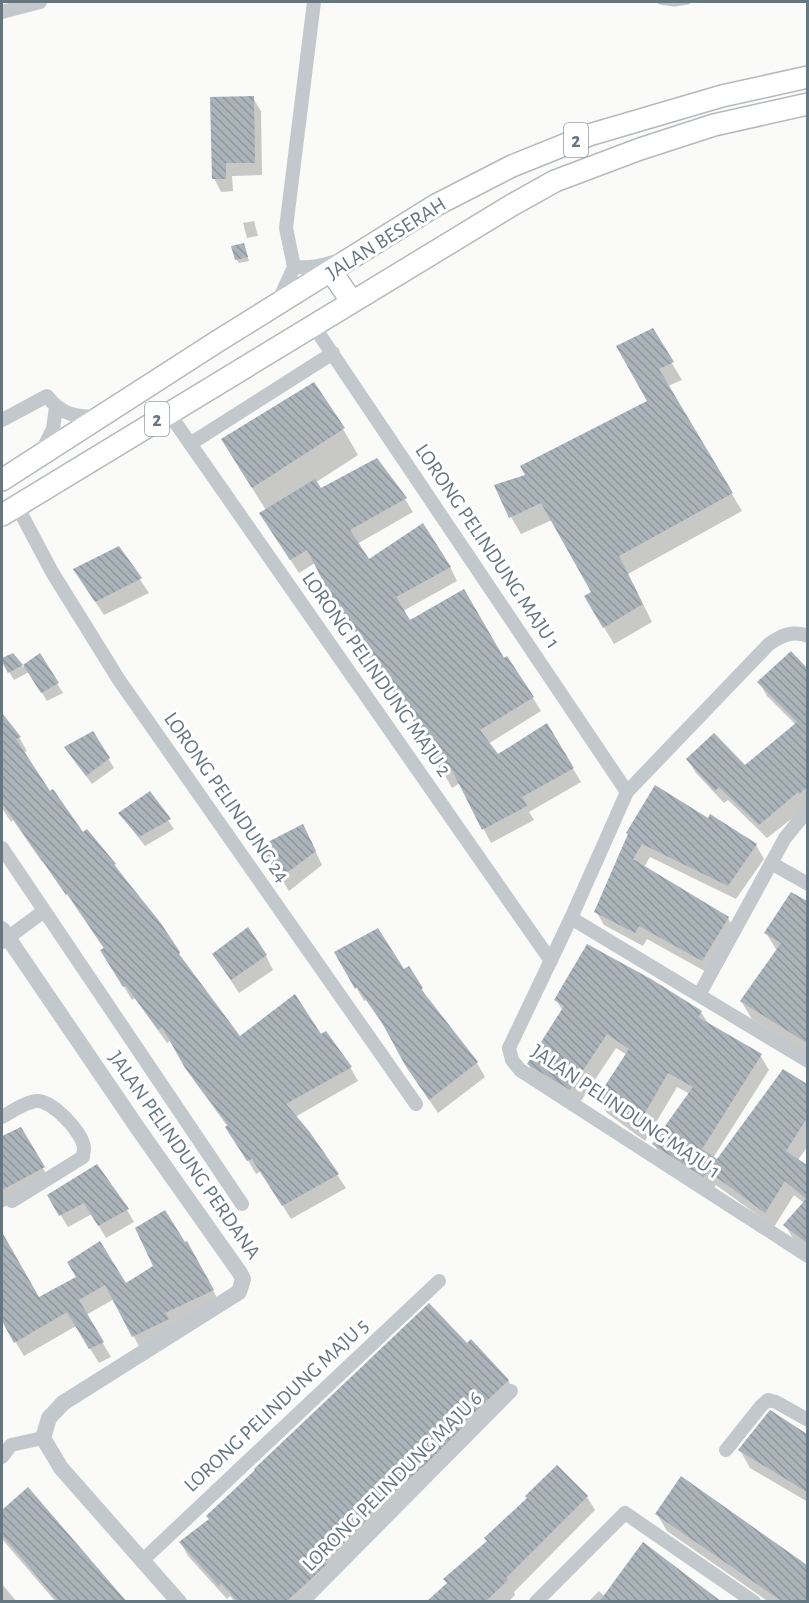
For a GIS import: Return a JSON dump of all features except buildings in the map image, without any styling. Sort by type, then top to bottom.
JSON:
[{"type":"highway","name":"JALAN BESERAH","points":[[2,480],[218,341],[454,195],[512,166],[589,135],[722,96],[807,76]]},
{"type":"highway","name":"JALAN BESERAH","points":[[352,302],[512,204],[555,181],[640,149],[714,125],[807,104]]},
{"type":"highway","points":[[331,271],[352,302]]},
{"type":"highway","name":"2","points":[[9,510],[352,302]]},
{"type":"street","points":[[2,12],[40,2]]},
{"type":"street","points":[[276,306],[294,267],[286,228],[314,2]]},
{"type":"street","points":[[294,267],[324,265],[363,250]]},
{"type":"street","name":"LORONG PELINDUNG MAJU 1","points":[[313,325],[627,792]]},
{"type":"street","points":[[190,444],[333,353]]},
{"type":"street","points":[[2,420],[47,396],[56,407],[79,416],[102,417]]},
{"type":"street","points":[[39,457],[53,429],[56,407]]},
{"type":"street","name":"LORONG PELINDUNG MAJU 2","points":[[168,412],[550,961]]},
{"type":"street","name":"LORONG PELINDUNG 24","points":[[9,510],[52,572],[119,680],[416,1104]]},
{"type":"street","points":[[550,961],[627,792],[769,644],[790,633],[807,636]]},
{"type":"street","points":[[699,995],[785,838],[807,810]]},
{"type":"street","name":"JALAN PELINDUNG PERDANA","points":[[2,848],[242,1204]]},
{"type":"street","points":[[771,863],[807,884]]},
{"type":"street","points":[[3,936],[44,911]]},
{"type":"street","points":[[571,918],[807,1061]]},
{"type":"street","name":"JALAN PELINDUNG PERDANA","points":[[3,936],[243,1280],[239,1292],[63,1403],[50,1418],[43,1438]]},
{"type":"street","name":"JALAN PELINDUNG MAJU 1","points":[[550,961],[509,1048],[512,1060],[520,1070],[807,1256]]},
{"type":"street","points":[[2,1117],[34,1101],[45,1102],[70,1123],[84,1146],[82,1157],[12,1201]]},
{"type":"street","name":"LORONG PELINDUNG MAJU 5","points":[[143,1560],[439,1281]]},
{"type":"street","name":"LORONG PELINDUNG MAJU 6","points":[[302,1602],[511,1391]]},
{"type":"street","points":[[726,1450],[768,1400],[776,1402],[807,1420]]},
{"type":"street","points":[[2,1457],[11,1445],[43,1438],[61,1468],[179,1602]]},
{"type":"street","points":[[536,1602],[625,1513],[754,1602]]},
{"type":"waterway","points":[[660,2],[674,4],[688,2]]}]
